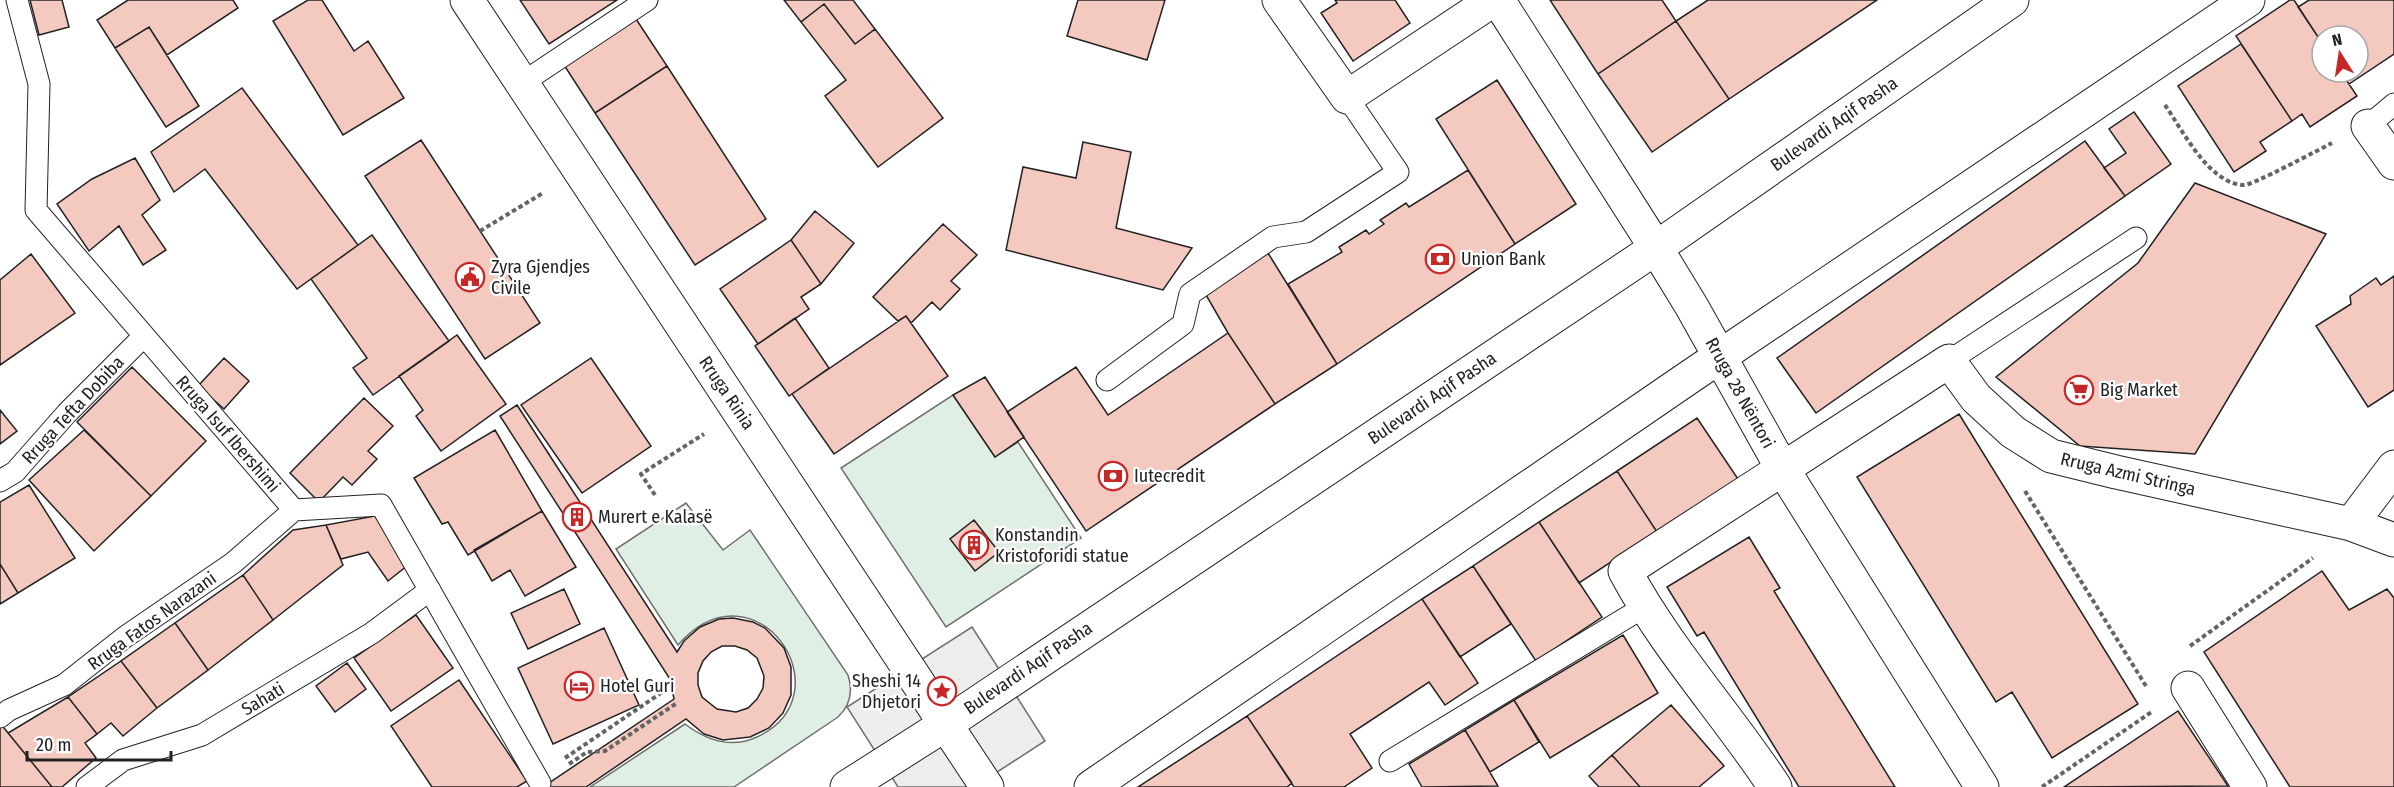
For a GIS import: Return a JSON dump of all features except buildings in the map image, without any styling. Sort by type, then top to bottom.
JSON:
[{"type":"main road","name":"Rruga Rinia","points":[[467,0],[987,787]]},
{"type":"main road","points":[[1279,0],[1347,97],[1492,0]]},
{"type":"main road","name":"Rruga 28 Nëntori","points":[[1498,0],[1656,249],[1782,468],[1982,787]]},
{"type":"main road","name":"Bulevardi Aqif Pasha","points":[[847,787],[1656,249],[2012,0]]},
{"type":"main road","points":[[1091,787],[2248,0]]},
{"type":"main road","points":[[2368,126],[2394,163]]},
{"type":"main road","points":[[1775,787],[1644,607],[1625,571],[1949,361]]},
{"type":"main road","name":"Rruga Azmi Stringa","points":[[1949,361],[1976,398],[2013,432],[2051,456],[2343,523],[2394,540]]},
{"type":"main road","points":[[2343,523],[2394,467]]},
{"type":"main road","points":[[2188,688],[2250,787]]},
{"type":"lane","name":"Rruga Isuf Ibershimi","points":[[17,0],[39,84],[36,210],[294,510]]},
{"type":"lane","points":[[522,82],[647,0]]},
{"type":"lane","points":[[1107,380],[1183,324],[1190,294],[1273,237],[1306,232],[1398,171],[1347,97]]},
{"type":"lane","points":[[2368,126],[2394,104]]},
{"type":"lane","points":[[1949,361],[2136,238]]},
{"type":"lane","name":"Rruga Tefta Dobiba","points":[[0,481],[15,472],[68,413],[144,336]]},
{"type":"lane","points":[[294,510],[381,505],[540,783]]},
{"type":"lane","name":"Rruga Fatos Narazani","points":[[0,717],[9,710],[64,685],[125,637],[233,563],[294,510]]},
{"type":"lane","name":"Sahati","points":[[87,787],[123,760],[202,735],[372,633],[430,590]]},
{"type":"lane","points":[[1390,761],[1644,607]]},
{"type":"path","points":[[2141,72],[2207,165],[2223,180],[2245,185],[2368,126]]},
{"type":"path","points":[[480,231],[550,189]]},
{"type":"path","points":[[2013,432],[2009,465],[2159,707]]},
{"type":"path","points":[[655,495],[641,474],[699,437]]},
{"type":"path","points":[[2042,787],[2188,688],[2182,651],[2313,558],[2343,523]]},
{"type":"path","points":[[555,764],[664,691]]},
{"type":"path","points":[[540,783],[587,752],[605,751],[676,703]]},
{"type":"green space","points":[[953,395],[995,457],[1018,442],[1081,538],[946,627],[841,468]]},
{"type":"green space","points":[[686,503],[723,550],[750,530],[848,675],[850,692],[848,703],[838,717],[734,787],[590,787],[685,724],[719,741],[738,742],[757,737],[783,717],[794,692],[793,666],[781,642],[762,624],[736,616],[708,622],[678,645],[616,549]]},
{"type":"shaded area","name":"Sheshi 14 Dhjetori","points":[[972,627],[1045,741],[974,787],[898,787],[847,707]]},
{"type":"place","name":"Union Bank","points":[[1440,259]]},
{"type":"place","name":"Zyra Gjendjes Civile","points":[[470,277]]},
{"type":"place","name":"Big Market","points":[[2079,390]]},
{"type":"place","name":"Iutecredit","points":[[1113,476]]},
{"type":"place","name":"Murert e Kalasë","points":[[577,517]]},
{"type":"place","name":"Konstandin Kristoforidi statue","points":[[974,545]]},
{"type":"place","name":"Hotel Guri","points":[[579,686]]},
{"type":"place","name":"Sheshi 14 Dhjetori","points":[[942,691]]}]
